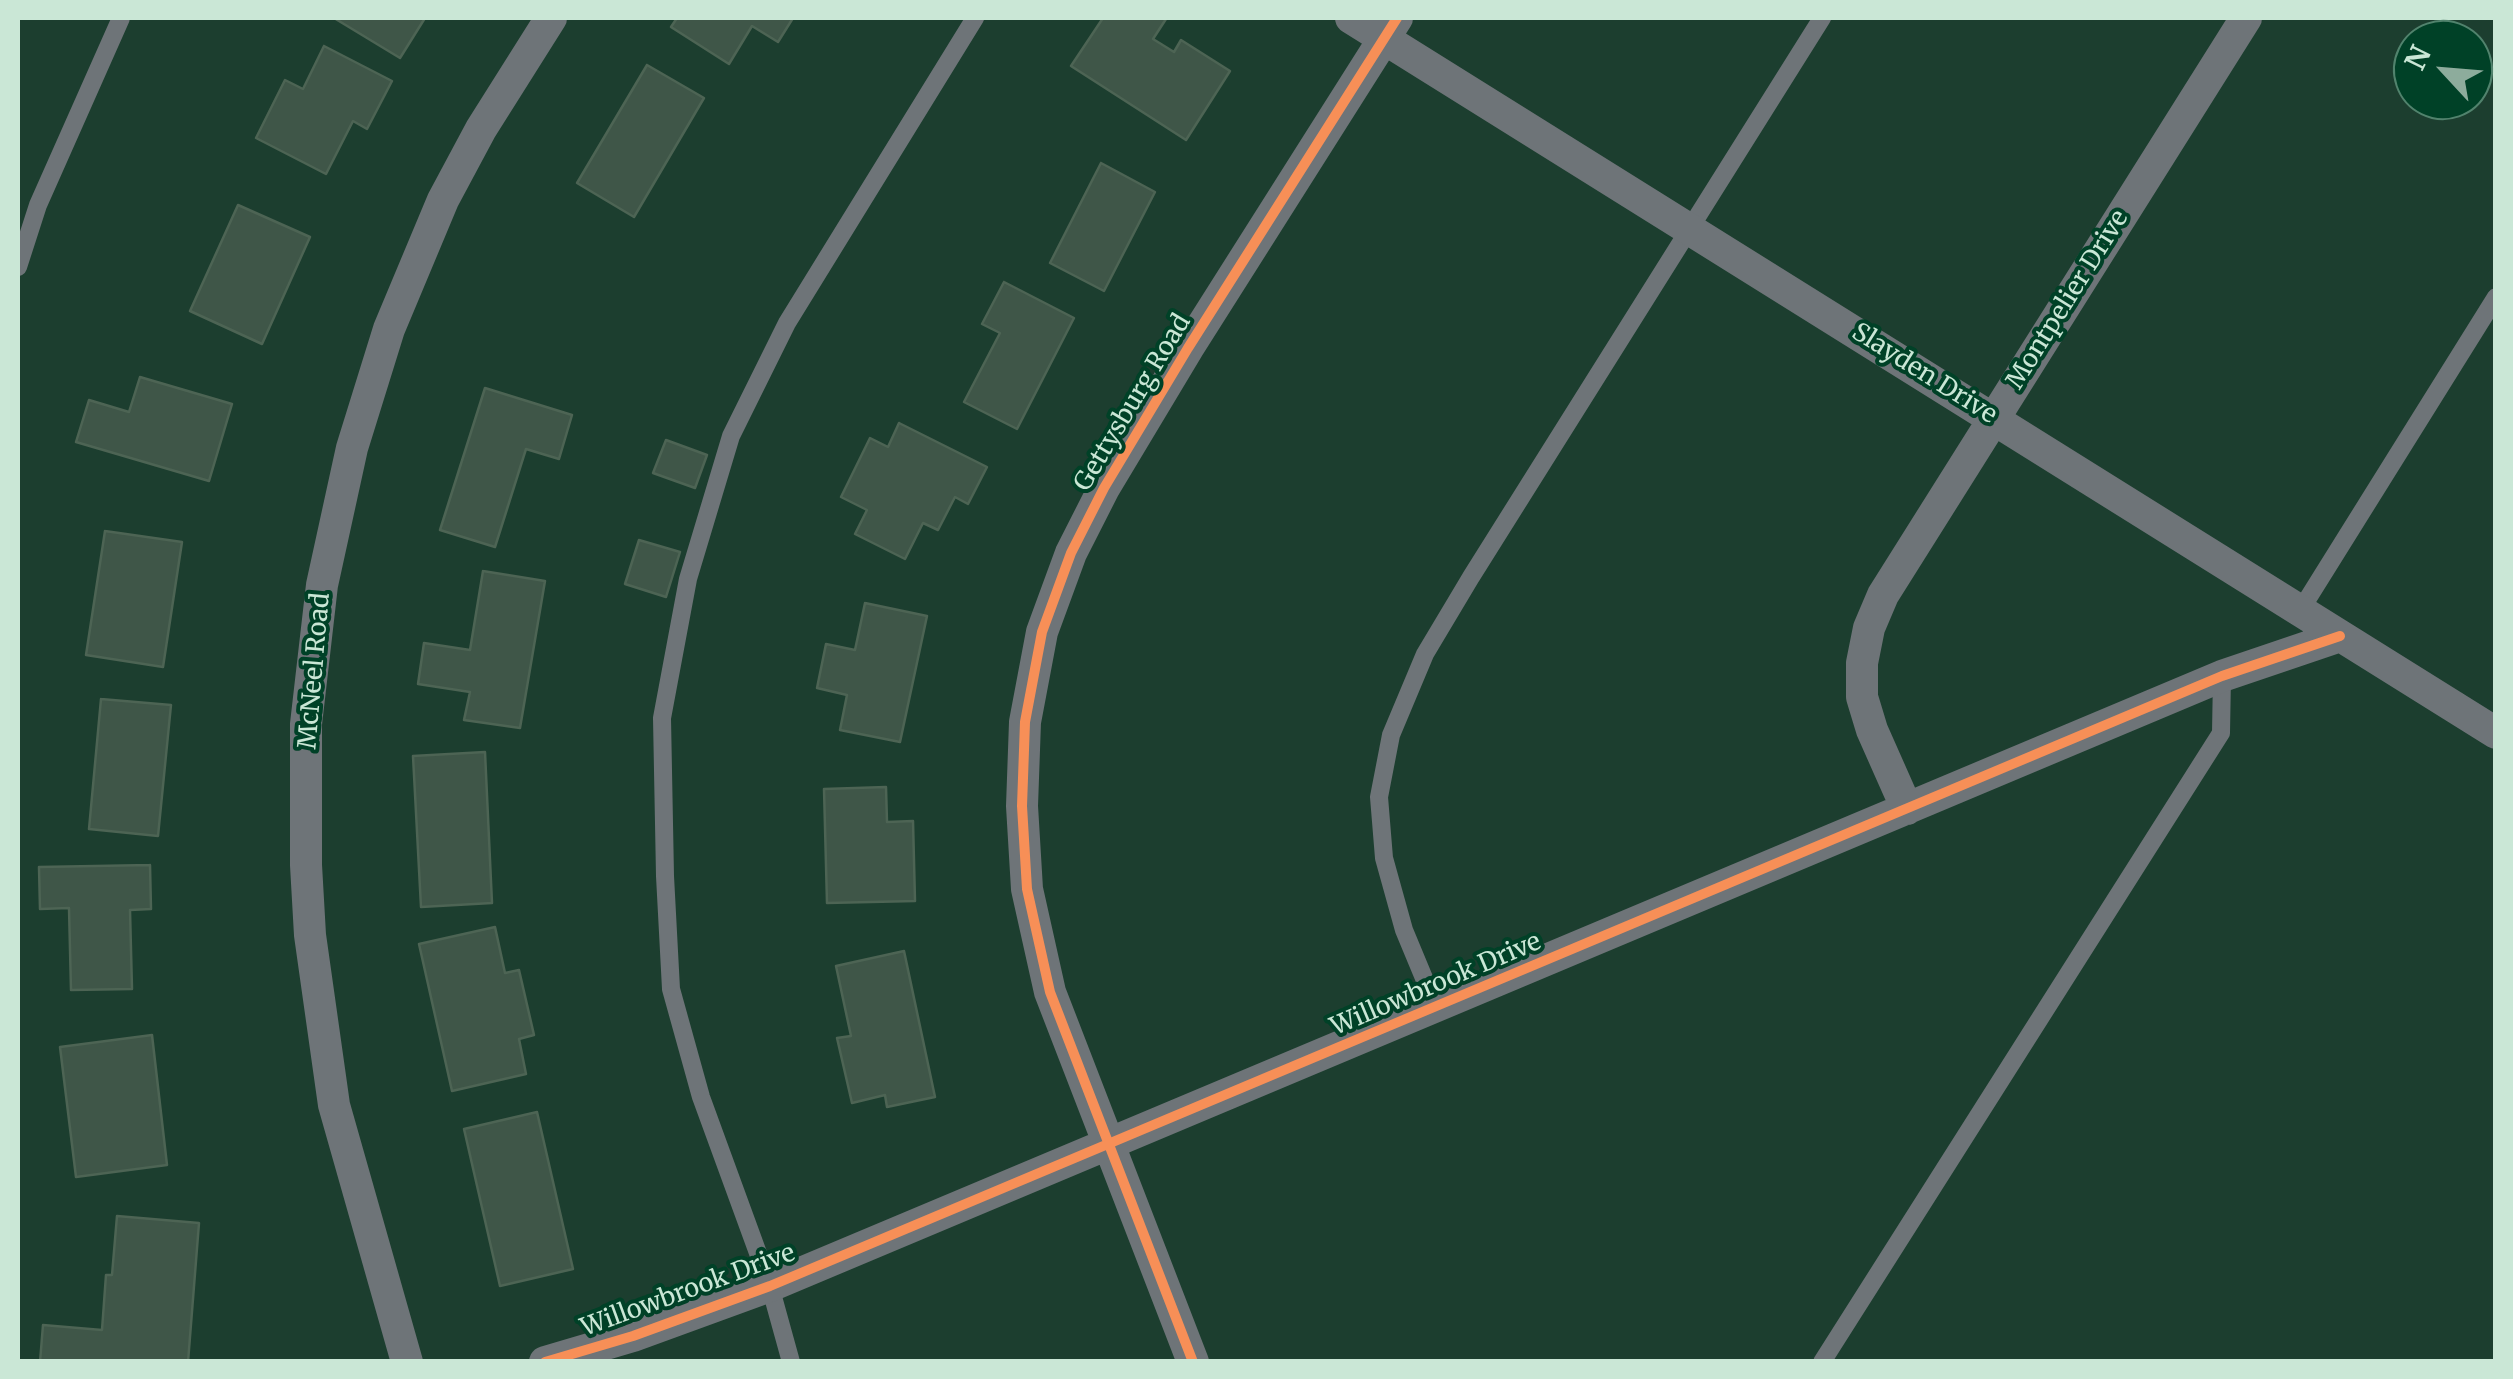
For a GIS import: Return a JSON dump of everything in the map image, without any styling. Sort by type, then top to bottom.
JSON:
[{"type":"street","name":"McNeel Road","points":[[407,1362],[334,1105],[310,935],[306,724],[326,568],[352,448],[389,330],[443,200],[481,129],[550,18]]},
{"type":"street","name":"Slayden Drive","points":[[1351,18],[1391,28],[1690,228],[2496,733]]},
{"type":"street","name":"Montpelier Drive","points":[[1907,809],[1872,730],[1862,697],[1862,662],[1869,628],[1883,595],[2246,18]]},
{"type":"street","name":"Gettysburg Road","points":[[1193,1362],[1050,992],[1027,889],[1022,806],[1026,722],[1042,632],[1070,553],[1104,488],[1391,28]]},
{"type":"street","name":"Willowbrook Drive","points":[[545,1362],[633,1336],[770,1286],[2222,676],[2340,636]]},
{"type":"lane","points":[[18,267],[38,205],[122,18]]},
{"type":"lane","points":[[791,1362],[770,1286],[701,1098],[671,989],[664,876],[662,718],[688,579],[731,436],[788,323],[975,18]]},
{"type":"lane","points":[[1436,1007],[1404,930],[1384,858],[1379,797],[1390,735],[1425,654],[1822,18]]},
{"type":"lane","points":[[2300,611],[2496,297]]},
{"type":"lane","points":[[1822,1362],[2221,733],[2222,676]]},
{"type":"building","points":[[334,18],[425,18],[400,58]]},
{"type":"building","points":[[677,18],[793,18],[778,42],[752,26],[729,64],[671,27]]},
{"type":"building","points":[[1103,18],[1166,19],[1153,39],[1174,52],[1181,40],[1230,71],[1186,140],[1071,66]]},
{"type":"building","points":[[324,46],[392,81],[367,129],[353,121],[326,174],[256,138],[285,80],[303,89]]},
{"type":"building","points":[[647,65],[704,98],[634,217],[577,183]]},
{"type":"building","points":[[1101,163],[1155,192],[1104,291],[1050,263]]},
{"type":"building","points":[[238,205],[310,237],[262,344],[190,311]]},
{"type":"building","points":[[1004,282],[1074,318],[1017,429],[964,402],[1000,333],[982,324]]},
{"type":"building","points":[[140,377],[232,404],[209,481],[76,442],[89,400],[129,412]]},
{"type":"building","points":[[485,388],[572,415],[559,459],[526,449],[495,547],[440,530]]},
{"type":"building","points":[[899,423],[987,467],[968,504],[955,497],[938,530],[923,523],[905,559],[855,534],[867,510],[841,497],[870,438],[888,447]]},
{"type":"building","points":[[666,440],[707,455],[695,488],[653,473]]},
{"type":"building","points":[[105,531],[182,542],[163,667],[86,655]]},
{"type":"building","points":[[639,540],[680,552],[666,597],[625,584]]},
{"type":"building","points":[[483,571],[545,581],[520,728],[464,720],[470,692],[418,684],[424,643],[470,650]]},
{"type":"building","points":[[865,603],[927,616],[900,742],[840,730],[847,695],[817,688],[826,644],[855,650]]},
{"type":"building","points":[[101,699],[171,705],[158,836],[89,829]]},
{"type":"building","points":[[485,752],[492,903],[421,907],[413,756]]},
{"type":"building","points":[[886,787],[887,822],[913,821],[915,901],[827,903],[824,789]]},
{"type":"building","points":[[150,865],[151,909],[130,910],[132,989],[71,990],[69,908],[40,909],[39,867]]},
{"type":"building","points":[[495,927],[505,973],[519,970],[534,1035],[519,1039],[526,1074],[452,1091],[419,944]]},
{"type":"building","points":[[904,951],[935,1097],[887,1107],[885,1095],[852,1103],[837,1038],[851,1036],[836,966]]},
{"type":"building","points":[[152,1035],[167,1165],[76,1177],[60,1047]]},
{"type":"building","points":[[537,1112],[573,1269],[500,1286],[464,1129]]},
{"type":"building","points":[[117,1216],[199,1223],[188,1362],[40,1362],[43,1325],[102,1330],[106,1275],[112,1275]]},
{"type":"cycle path","points":[[1193,1362],[1050,992],[1027,889],[1022,806],[1025,722],[1042,632],[1071,553],[1104,488],[1397,18]]},
{"type":"cycle path","points":[[545,1362],[633,1336],[770,1286],[2222,676],[2340,636]]}]
